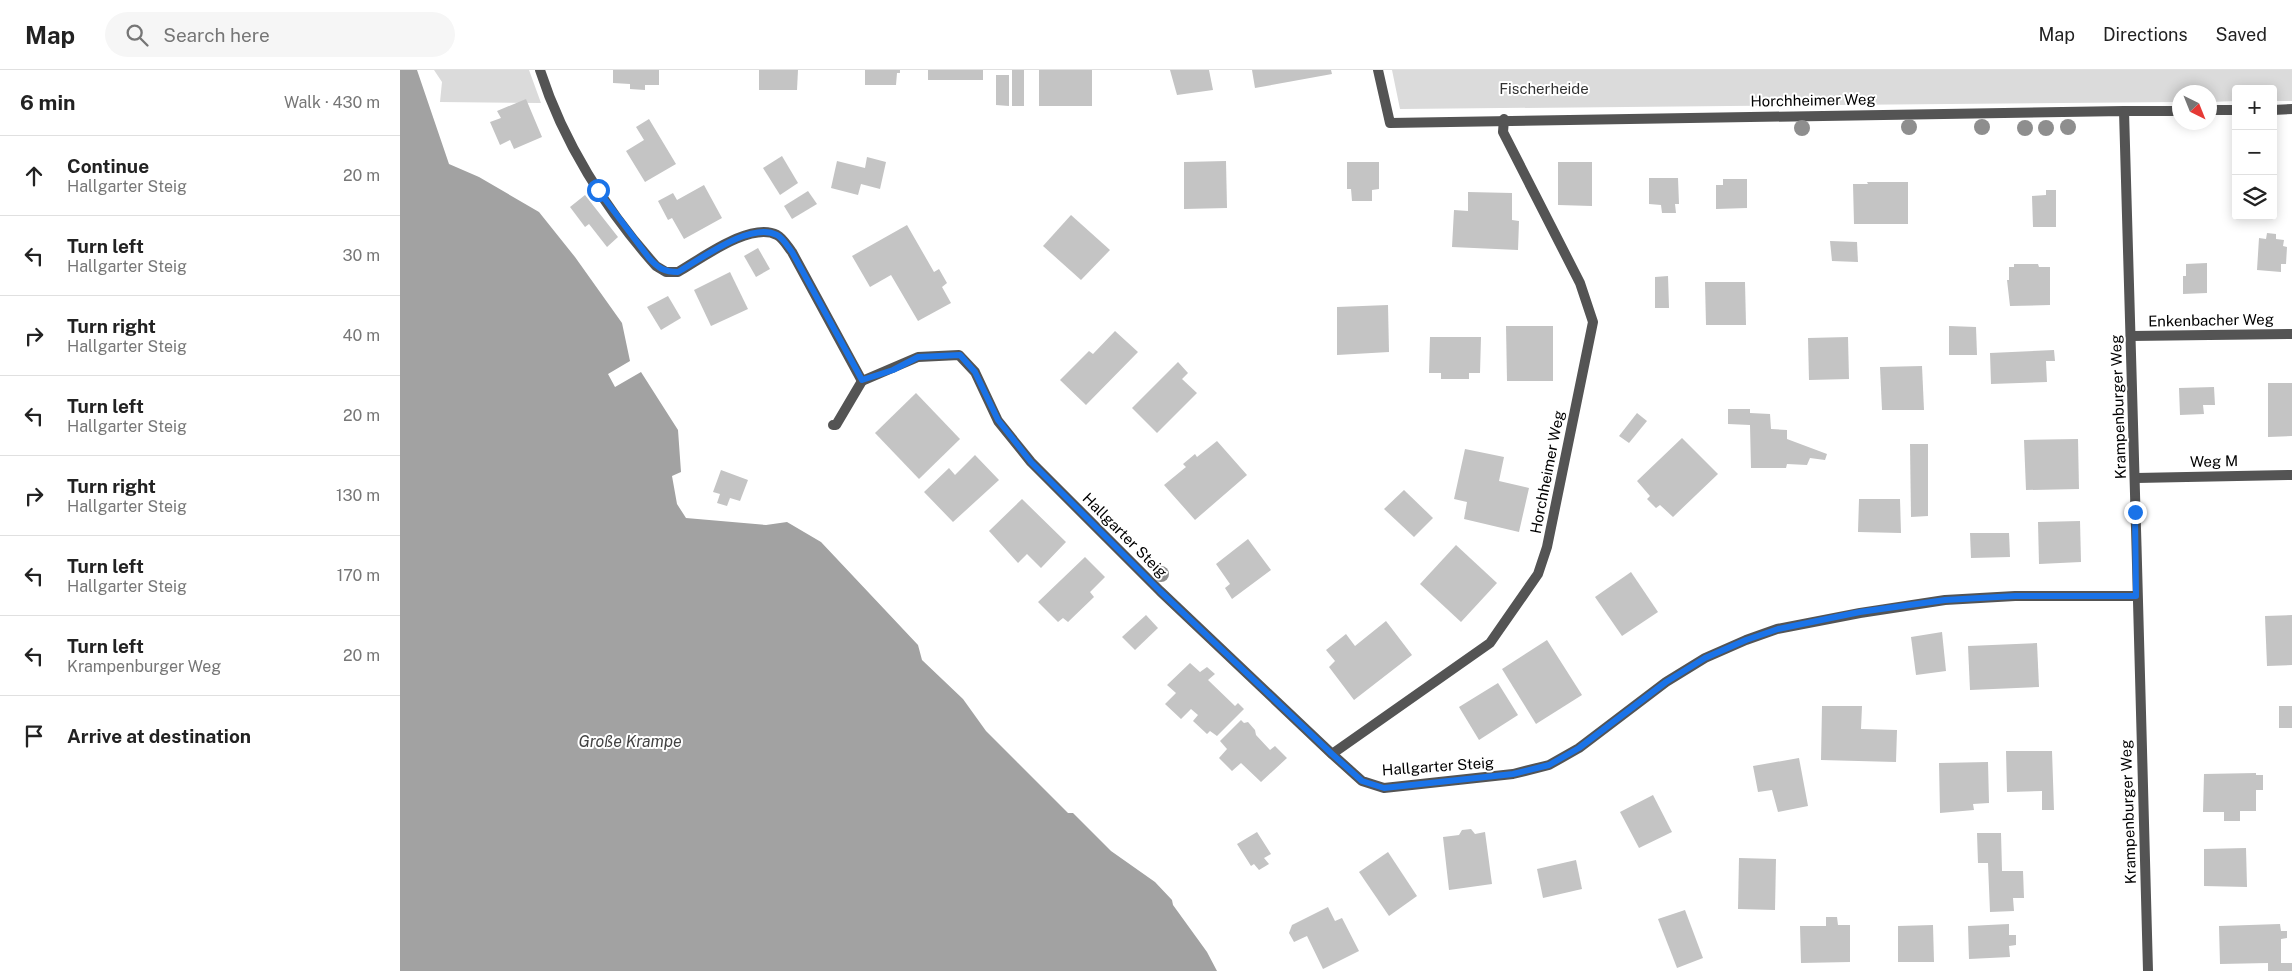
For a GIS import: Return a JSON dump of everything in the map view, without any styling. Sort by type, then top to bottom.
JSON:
[{"type":"street","points":[[540,70],[565,134],[598,190],[656,266],[666,272],[678,272],[744,234],[763,230],[778,235],[792,252],[862,380],[836,425],[832,425]]},
{"type":"street","name":"Horchheimer Weg","points":[[1378,70],[1390,123],[1504,119],[2172,111]]},
{"type":"street","points":[[2277,110],[2292,109]]},
{"type":"street","points":[[2217,110],[2232,110]]},
{"type":"street","name":"Krampenburger Weg","points":[[2124,111],[2136,478],[2136,596],[2148,971]]},
{"type":"street","name":"Horchheimer Weg","points":[[1332,754],[1490,643],[1538,574],[1547,547],[1593,322],[1580,283],[1503,132],[1504,119]]},
{"type":"street","name":"Enkenbacher Weg","points":[[2131,336],[2292,334]]},
{"type":"street","name":"Hallgarter Steig","points":[[862,380],[893,370],[918,357],[960,355],[975,372],[998,420],[1031,462],[1160,591],[1332,754],[1362,781],[1384,788],[1513,774],[1549,765],[1579,748],[1666,682],[1705,658],[1746,640],[1778,629],[1860,612],[1945,600],[2015,596],[2136,596]]},
{"type":"street","name":"Weg M","points":[[2136,478],[2292,475]]},
{"type":"green space","points":[[434,70],[529,70],[541,103],[440,102],[442,82]]},
{"type":"green space","name":"Fischerheide","points":[[1392,70],[2292,70],[2292,101],[2277,101],[2277,85],[2232,85],[2232,101],[2217,102],[2217,85],[2172,85],[2172,102],[1400,109]]},
{"type":"water","name":"Große Krampe","points":[[400,70],[417,70],[449,164],[479,177],[539,212],[575,257],[622,323],[630,361],[608,374],[615,387],[641,372],[678,430],[681,472],[672,476],[677,504],[686,518],[766,525],[787,522],[821,542],[918,645],[922,660],[963,699],[986,731],[1068,813],[1073,813],[1111,851],[1155,882],[1172,900],[1173,905],[1207,952],[1217,971],[400,971]]},
{"type":"building","points":[[613,70],[659,70],[659,85],[645,85],[645,90],[630,89],[630,84],[613,83]]},
{"type":"building","points":[[759,70],[798,70],[797,90],[759,90]]},
{"type":"building","points":[[865,70],[900,70],[900,73],[897,73],[896,85],[865,85]]},
{"type":"building","points":[[928,70],[983,70],[983,80],[928,80]]},
{"type":"building","points":[[1012,70],[1024,70],[1024,106],[1012,106]]},
{"type":"building","points":[[1039,70],[1092,70],[1092,106],[1039,106]]},
{"type":"building","points":[[1170,70],[1209,70],[1213,90],[1177,95]]},
{"type":"building","points":[[1252,70],[1331,70],[1332,74],[1255,88]]},
{"type":"building","points":[[996,75],[1009,75],[1009,106],[996,105]]},
{"type":"building","points":[[526,99],[542,137],[514,149],[510,140],[500,145],[490,122],[501,118],[497,111]]},
{"type":"building","points":[[649,119],[676,164],[645,182],[626,151],[644,140],[636,127]]},
{"type":"building","points":[[782,156],[798,183],[780,195],[763,168]]},
{"type":"building","points":[[867,157],[886,162],[880,189],[861,184],[858,195],[831,188],[837,161],[865,168]]},
{"type":"building","points":[[1226,161],[1227,208],[1184,209],[1184,162]]},
{"type":"building","points":[[1347,162],[1379,162],[1379,189],[1372,190],[1372,201],[1352,201],[1351,189],[1347,189]]},
{"type":"building","points":[[1558,162],[1592,162],[1592,206],[1558,205]]},
{"type":"building","points":[[1649,178],[1678,178],[1679,204],[1675,204],[1676,213],[1662,213],[1661,205],[1649,204]]},
{"type":"building","points":[[1723,179],[1747,179],[1747,208],[1716,209],[1716,185],[1723,185]]},
{"type":"building","points":[[1867,182],[1908,182],[1908,224],[1854,224],[1853,184],[1868,184]]},
{"type":"building","points":[[704,185],[722,218],[684,239],[672,218],[668,220],[658,201],[673,193],[677,200]]},
{"type":"building","points":[[2046,190],[2056,190],[2056,227],[2033,227],[2032,196],[2046,195]]},
{"type":"building","points":[[808,191],[817,204],[792,219],[784,206]]},
{"type":"building","points":[[1468,192],[1512,193],[1512,220],[1519,221],[1518,250],[1452,247],[1454,210],[1468,211]]},
{"type":"building","points":[[585,195],[618,237],[607,247],[589,224],[585,227],[570,207]]},
{"type":"building","points":[[1071,215],[1110,250],[1081,280],[1043,246]]},
{"type":"building","points":[[907,225],[934,272],[939,269],[947,283],[942,287],[951,303],[918,321],[891,275],[870,287],[852,256]]},
{"type":"building","points":[[2267,233],[2276,234],[2276,239],[2284,240],[2283,246],[2287,247],[2286,264],[2281,264],[2281,272],[2257,270],[2259,238],[2266,239]]},
{"type":"building","points":[[1830,241],[1857,242],[1858,262],[1832,261]]},
{"type":"building","points":[[758,248],[770,269],[756,277],[744,256]]},
{"type":"building","points":[[2207,263],[2207,293],[2183,294],[2183,276],[2186,276],[2186,264]]},
{"type":"building","points":[[2014,264],[2038,264],[2039,267],[2050,267],[2050,305],[2010,306],[2007,280],[2009,280],[2009,267],[2014,267]]},
{"type":"building","points":[[730,272],[748,309],[711,326],[694,290]]},
{"type":"building","points":[[1668,276],[1669,308],[1655,308],[1655,277]]},
{"type":"building","points":[[1705,282],[1745,282],[1746,325],[1706,325]]},
{"type":"building","points":[[668,296],[681,318],[661,330],[647,307]]},
{"type":"building","points":[[1388,305],[1389,352],[1337,355],[1337,307]]},
{"type":"building","points":[[1506,326],[1553,326],[1553,381],[1507,381]]},
{"type":"building","points":[[1949,326],[1976,327],[1977,355],[1949,355]]},
{"type":"building","points":[[1115,331],[1138,352],[1086,405],[1060,380],[1089,351],[1093,354]]},
{"type":"building","points":[[1430,337],[1481,337],[1480,373],[1469,373],[1469,379],[1441,379],[1441,373],[1429,373]]},
{"type":"building","points":[[1848,337],[1849,379],[1809,380],[1808,338]]},
{"type":"building","points":[[2054,350],[2055,361],[2046,361],[2047,382],[1991,384],[1990,353]]},
{"type":"building","points":[[1178,362],[1188,373],[1182,379],[1197,393],[1157,433],[1132,408]]},
{"type":"building","points":[[1922,366],[1924,410],[1882,410],[1880,367]]},
{"type":"building","points":[[2268,383],[2292,383],[2292,436],[2268,437]]},
{"type":"building","points":[[2214,387],[2215,405],[2203,405],[2204,414],[2180,415],[2179,388]]},
{"type":"building","points":[[916,393],[960,439],[919,479],[875,433]]},
{"type":"building","points":[[1728,409],[1750,409],[1750,413],[1770,414],[1771,429],[1787,430],[1787,439],[1827,454],[1825,460],[1810,458],[1807,465],[1787,464],[1786,468],[1751,468],[1750,425],[1728,424]]},
{"type":"building","points":[[1637,413],[1647,421],[1629,443],[1619,436]]},
{"type":"building","points":[[1682,438],[1718,474],[1673,517],[1660,505],[1656,508],[1647,499],[1650,496],[1637,481]]},
{"type":"building","points":[[2078,439],[2079,489],[2026,490],[2024,440]]},
{"type":"building","points":[[1217,441],[1247,475],[1195,520],[1164,485],[1186,467],[1183,464],[1195,454],[1197,457]]},
{"type":"building","points":[[1910,444],[1928,444],[1928,516],[1911,517]]},
{"type":"building","points":[[1465,449],[1504,457],[1499,481],[1529,488],[1519,532],[1464,519],[1467,502],[1454,499]]},
{"type":"building","points":[[975,455],[999,480],[953,522],[924,492],[949,468],[955,475]]},
{"type":"building","points":[[721,470],[748,480],[740,501],[730,498],[727,506],[717,503],[720,494],[713,492]]},
{"type":"building","points":[[1404,490],[1433,518],[1414,537],[1384,509]]},
{"type":"building","points":[[1022,499],[1066,542],[1041,568],[1027,554],[1018,563],[989,531]]},
{"type":"building","points":[[1859,499],[1900,499],[1901,533],[1858,532]]},
{"type":"building","points":[[2080,521],[2081,562],[2039,564],[2038,522]]},
{"type":"building","points":[[1970,533],[2009,533],[2010,557],[1971,558]]},
{"type":"building","points":[[1248,539],[1271,570],[1232,599],[1225,588],[1230,584],[1216,564]]},
{"type":"building","points":[[1456,545],[1497,583],[1461,622],[1420,584]]},
{"type":"building","points":[[1085,557],[1105,577],[1090,592],[1094,597],[1068,622],[1063,618],[1058,622],[1038,602]]},
{"type":"building","points":[[1631,572],[1658,612],[1622,636],[1595,597]]},
{"type":"building","points":[[1146,615],[1158,628],[1135,650],[1122,637]]},
{"type":"building","points":[[2292,615],[2292,665],[2267,666],[2265,616]]},
{"type":"building","points":[[1386,621],[1412,655],[1354,700],[1329,667],[1335,661],[1326,650],[1346,634],[1355,646]]},
{"type":"building","points":[[1942,632],[1946,671],[1916,675],[1911,637]]},
{"type":"building","points":[[1547,640],[1582,695],[1536,724],[1502,669]]},
{"type":"building","points":[[2037,643],[2039,687],[1970,690],[1968,646]]},
{"type":"building","points":[[1190,663],[1200,672],[1207,667],[1215,674],[1208,680],[1235,706],[1238,703],[1244,709],[1217,736],[1210,731],[1207,734],[1193,721],[1198,715],[1191,709],[1181,719],[1165,704],[1176,693],[1167,685]]},
{"type":"building","points":[[1498,683],[1518,715],[1479,740],[1459,707]]},
{"type":"building","points":[[1822,706],[1862,706],[1861,729],[1897,730],[1896,762],[1821,760]]},
{"type":"building","points":[[2279,706],[2292,706],[2292,728],[2279,728]]},
{"type":"building","points":[[1241,720],[1244,723],[1248,722],[1255,730],[1256,735],[1270,750],[1275,746],[1287,758],[1261,782],[1241,763],[1232,771],[1219,758],[1227,749],[1220,741]]},
{"type":"building","points":[[2006,751],[2052,751],[2054,810],[2042,810],[2042,791],[2007,792]]},
{"type":"building","points":[[1799,758],[1808,806],[1778,812],[1772,790],[1758,792],[1753,766]]},
{"type":"building","points":[[1988,762],[1989,803],[1973,804],[1974,810],[1940,813],[1939,763]]},
{"type":"building","points":[[2256,773],[2256,775],[2263,775],[2263,790],[2256,790],[2256,811],[2240,811],[2240,821],[2224,821],[2224,812],[2203,812],[2204,774]]},
{"type":"building","points":[[1653,795],[1672,832],[1639,848],[1620,812]]},
{"type":"building","points":[[1471,829],[1475,834],[1485,832],[1492,884],[1449,890],[1443,837],[1459,835],[1462,830]]},
{"type":"building","points":[[1257,832],[1271,854],[1264,858],[1269,864],[1259,870],[1254,864],[1251,866],[1237,844]]},
{"type":"building","points":[[1977,833],[2001,833],[2002,871],[2023,871],[2024,898],[2013,898],[2014,911],[1990,912],[1988,863],[1978,863]]},
{"type":"building","points":[[2246,848],[2247,887],[2204,886],[2204,849]]},
{"type":"building","points":[[1388,852],[1417,896],[1389,916],[1359,872]]},
{"type":"building","points":[[1739,858],[1776,859],[1775,910],[1738,909]]},
{"type":"building","points":[[1576,860],[1582,889],[1543,898],[1537,869]]},
{"type":"building","points":[[1328,907],[1335,921],[1342,918],[1359,951],[1323,969],[1307,936],[1294,942],[1289,933],[1292,925]]},
{"type":"building","points":[[1685,910],[1703,958],[1677,968],[1658,919]]},
{"type":"building","points":[[1826,917],[1837,917],[1838,925],[1850,925],[1850,962],[1801,963],[1800,926],[1826,926]]},
{"type":"building","points":[[2009,924],[2009,935],[2016,935],[2016,945],[2009,946],[2010,957],[1969,959],[1968,926]]},
{"type":"building","points":[[2280,924],[2281,931],[2287,931],[2287,938],[2281,939],[2281,963],[2292,963],[2292,971],[2268,971],[2268,963],[2220,964],[2219,926]]},
{"type":"building","points":[[1933,925],[1934,962],[1898,962],[1898,926]]},
{"type":"route","points":[[598,190],[649,258],[656,266],[666,272],[678,272],[744,234],[763,230],[778,235],[792,252],[862,380],[893,370],[918,357],[960,355],[975,372],[998,420],[1031,462],[1073,506],[1332,754],[1362,781],[1384,788],[1513,774],[1549,765],[1579,748],[1628,709],[1666,682],[1705,658],[1746,640],[1778,629],[1860,612],[1945,600],[2015,596],[2136,596],[2135,512]]}]
